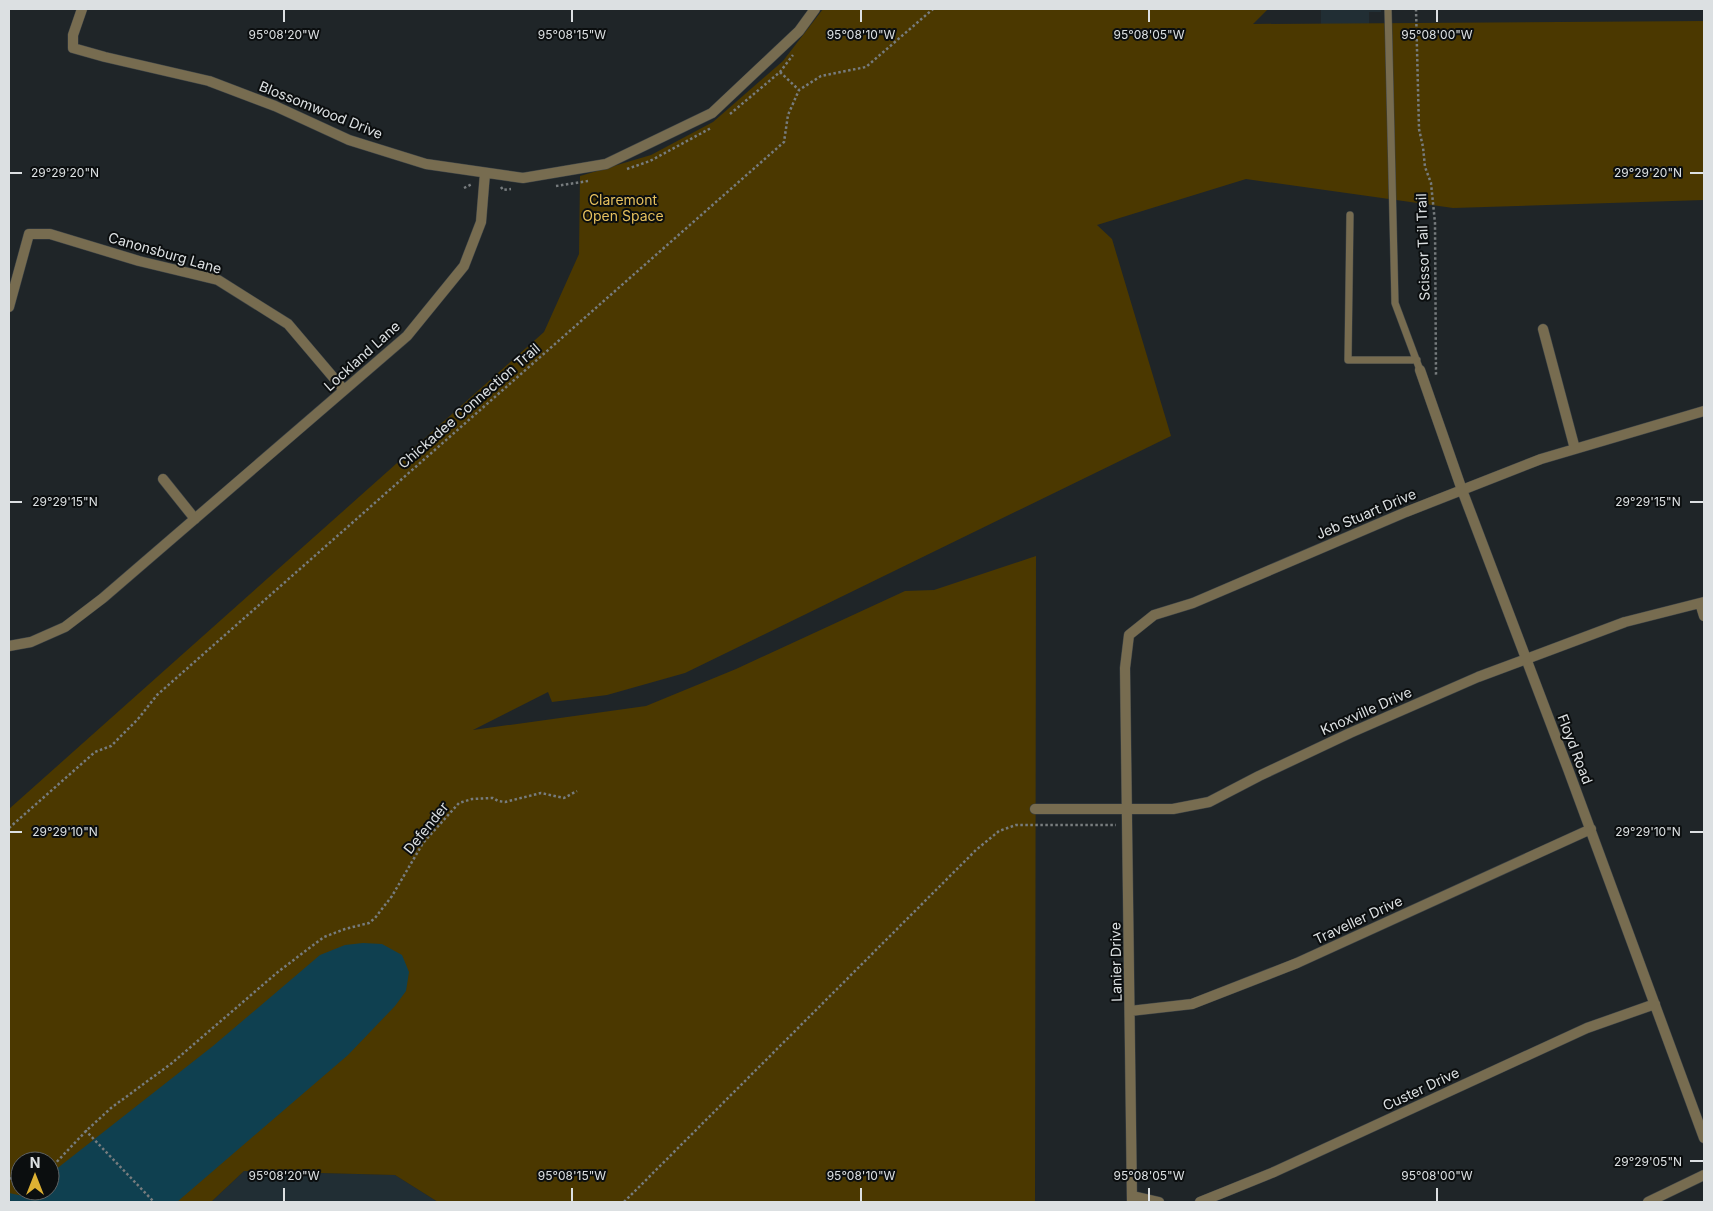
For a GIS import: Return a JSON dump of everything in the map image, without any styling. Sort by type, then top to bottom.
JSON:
[{"type":"street","name":"Blossomwood Drive","points":[[82,9],[73,35],[73,48],[209,81],[275,106],[349,140],[426,164],[523,178],[606,164],[712,113],[799,31],[815,9]]},
{"type":"street","name":"Lockland Lane","points":[[9,646],[31,642],[65,627],[103,598],[407,336],[464,266],[481,222],[485,173]]},
{"type":"street","name":"Canonsburg Lane","points":[[9,307],[29,234],[50,234],[139,261],[218,280],[288,324],[344,390]]},
{"type":"street","points":[[1543,329],[1575,449]]},
{"type":"street","name":"Floyd Road","points":[[1420,370],[1462,490],[1704,1138]]},
{"type":"street","name":"Jeb Stuart Drive","points":[[1126,720],[1125,668],[1129,635],[1154,615],[1193,603],[1406,512],[1541,459],[1704,411]]},
{"type":"street","points":[[163,479],[195,519]]},
{"type":"street","points":[[1702,603],[1704,616]]},
{"type":"street","name":"Knoxville Drive","points":[[1035,809],[1173,809],[1209,802],[1350,732],[1478,677],[1625,622],[1702,603]]},
{"type":"street","name":"Lanier Drive","points":[[1126,720],[1132,1199]]},
{"type":"street","name":"Traveller Drive","points":[[1130,1011],[1192,1004],[1288,966],[1590,829]]},
{"type":"street","name":"Custer Drive","points":[[1200,1202],[1274,1172],[1587,1028],[1655,1004]]},
{"type":"street","points":[[1648,1202],[1704,1175]]},
{"type":"street","points":[[1132,1199],[1159,1202]]},
{"type":"lane","points":[[1388,9],[1394,303],[1420,370]]},
{"type":"lane","points":[[1350,214],[1348,360],[1416,360]]},
{"type":"path","points":[[780,72],[799,90],[820,76],[866,67],[933,9]]},
{"type":"path","name":"Scissor Tail Trail","points":[[1416,9],[1419,129],[1425,167],[1431,183],[1435,223],[1436,378]]},
{"type":"path","name":"Chickadee Connection Trail","points":[[9,828],[95,752],[111,746],[138,719],[157,695],[784,142],[788,115],[799,90]]},
{"type":"path","name":"Defender","points":[[86,1131],[111,1108],[172,1063],[279,970],[324,937],[345,928],[369,923],[375,918],[392,896],[423,843],[459,803],[472,799],[493,798],[505,802],[541,793],[564,798],[577,791]]},
{"type":"path","points":[[624,1202],[970,857],[999,831],[1016,825],[1127,825]]},
{"type":"path","points":[[60,1158],[86,1131],[154,1202]]},
{"type":"shaded area","points":[[1381,9],[1381,12],[1369,12],[1369,25],[1321,28],[1321,10]]},
{"type":"shaded area","points":[[244,1171],[395,1175],[438,1202],[211,1202]]},
{"type":"green space","name":"Claremont Open Space","points":[[823,9],[1268,9],[1253,24],[1704,21],[1704,200],[1453,208],[1246,179],[1097,225],[1112,239],[1171,436],[685,673],[607,695],[552,702],[548,692],[473,730],[646,706],[736,669],[905,591],[934,590],[1036,556],[1035,1202],[438,1202],[395,1175],[244,1171],[211,1202],[9,1202],[9,809],[544,332],[579,254],[580,176],[651,155],[713,122],[783,61]]},
{"type":"water","points":[[363,943],[382,944],[402,955],[409,972],[406,991],[395,1006],[348,1055],[177,1202],[9,1202],[9,1193],[10,1201],[60,1201],[60,1166],[213,1046],[320,955],[345,945]]}]
